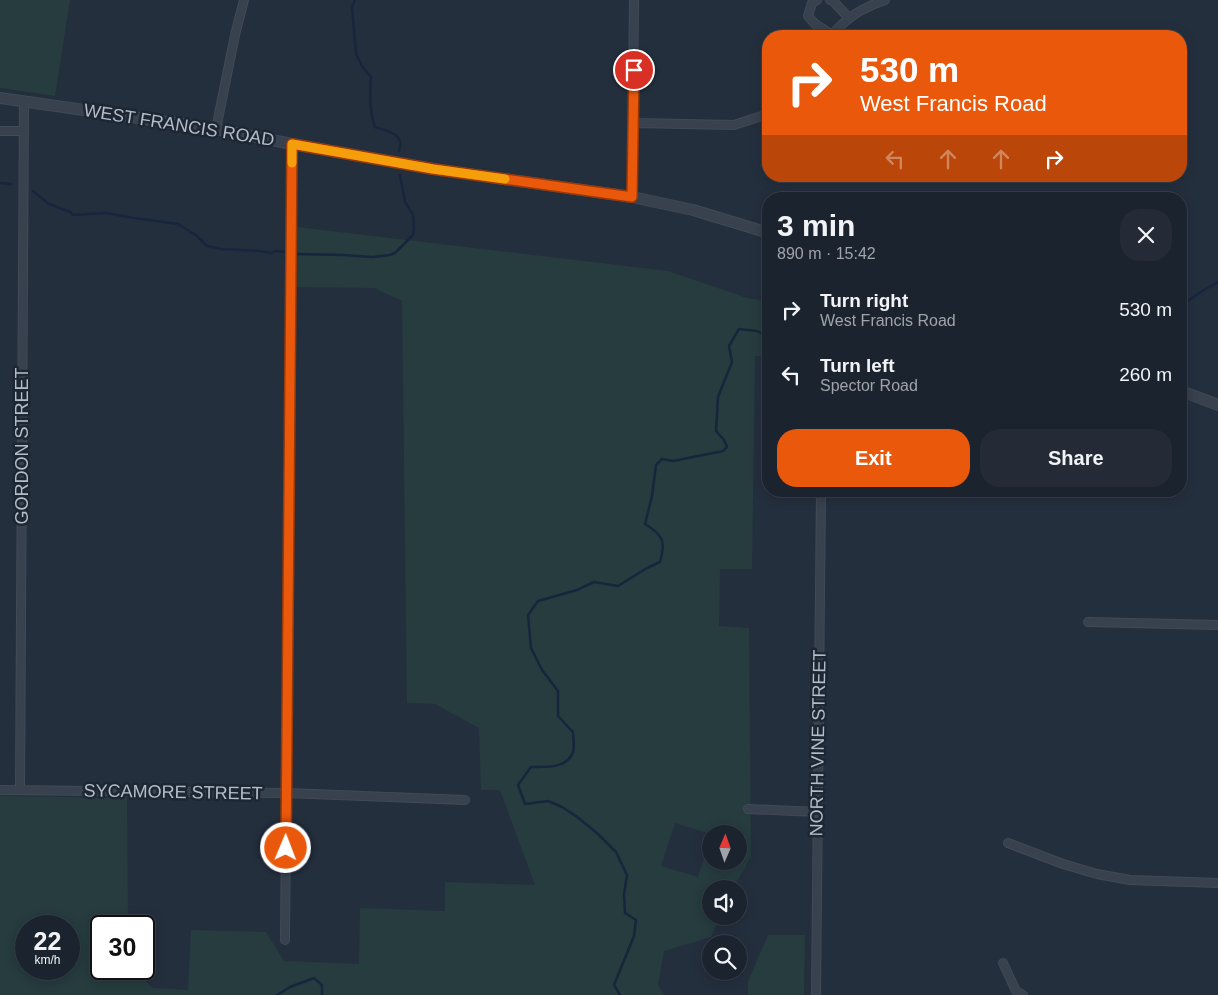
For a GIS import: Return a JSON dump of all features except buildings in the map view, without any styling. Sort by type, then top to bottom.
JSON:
[{"type":"street","points":[[216,129],[238,20],[244,0]]},
{"type":"street","points":[[632,197],[634,0]]},
{"type":"street","points":[[817,0],[812,3],[808,16],[824,30]]},
{"type":"street","points":[[830,0],[849,18]]},
{"type":"street","points":[[838,30],[849,18],[867,6],[885,0]]},
{"type":"street","name":"WEST FRANCIS ROAD","points":[[0,98],[216,129],[433,169],[632,197],[693,210],[762,231]]},
{"type":"street","name":"GORDON STREET","points":[[20,790],[24,101]]},
{"type":"street","points":[[634,123],[734,125],[762,116]]},
{"type":"street","points":[[0,131],[24,131]]},
{"type":"street","points":[[285,940],[292,144]]},
{"type":"street","points":[[1187,393],[1218,406]]},
{"type":"street","name":"NORTH VINE STREET","points":[[816,995],[821,497]]},
{"type":"street","points":[[1088,622],[1218,625]]},
{"type":"street","name":"SYCAMORE STREET","points":[[0,790],[287,793],[465,800]]},
{"type":"street","points":[[748,809],[817,812]]},
{"type":"street","points":[[1008,843],[1063,864],[1097,874],[1130,880],[1218,883]]},
{"type":"street","points":[[1003,963],[1016,991],[1023,995]]},
{"type":"green space","points":[[0,0],[70,0],[55,96],[0,88]]},
{"type":"green space","points":[[297,227],[668,271],[747,298],[762,301],[762,356],[755,356],[752,569],[720,569],[719,626],[749,628],[751,856],[748,862],[748,825],[702,825],[702,831],[675,823],[661,866],[698,877],[702,864],[702,870],[743,870],[738,880],[702,880],[702,925],[716,925],[712,935],[702,935],[702,940],[664,951],[658,985],[664,995],[0,995],[0,796],[127,798],[128,915],[90,915],[90,980],[144,980],[153,988],[188,990],[191,930],[266,932],[284,961],[359,964],[360,908],[445,911],[445,882],[535,885],[500,790],[481,790],[479,728],[435,704],[407,703],[402,301],[374,288],[296,287]]},
{"type":"green space","points":[[768,935],[805,935],[804,995],[748,995],[748,981]]},
{"type":"waterway","points":[[355,0],[352,7],[356,54],[362,66],[371,77],[370,102],[373,121],[375,127],[394,134],[400,140],[399,151]]},
{"type":"waterway","points":[[298,254],[372,257],[395,253],[413,235],[414,228],[413,215],[405,202],[400,175]]},
{"type":"waterway","points":[[0,183],[11,184]]},
{"type":"waterway","points":[[33,191],[49,204],[73,215],[106,213],[178,224],[197,236],[207,246],[271,253],[275,251],[284,252]]},
{"type":"waterway","points":[[1187,302],[1218,282]]},
{"type":"waterway","points":[[620,995],[614,985],[634,936],[636,920],[625,913],[624,894],[627,875],[616,852],[598,834],[562,807],[548,801],[525,804],[518,785],[531,767],[549,767],[566,762],[570,758],[574,747],[573,732],[558,716],[558,691],[542,670],[531,648],[528,615],[538,601],[577,590],[594,582],[618,586],[660,562],[663,544],[659,535],[645,524],[652,496],[656,465],[662,459],[673,461],[723,451],[727,447],[716,431],[718,397],[732,362],[729,346],[739,329],[762,334]]},
{"type":"waterway","points":[[277,995],[290,987],[314,978],[322,985],[322,995]]},
{"type":"slow traffic","points":[[292,163],[292,144],[433,169],[505,179]]},
{"type":"route","points":[[286,848],[292,144],[433,169],[632,197],[634,70]]}]
